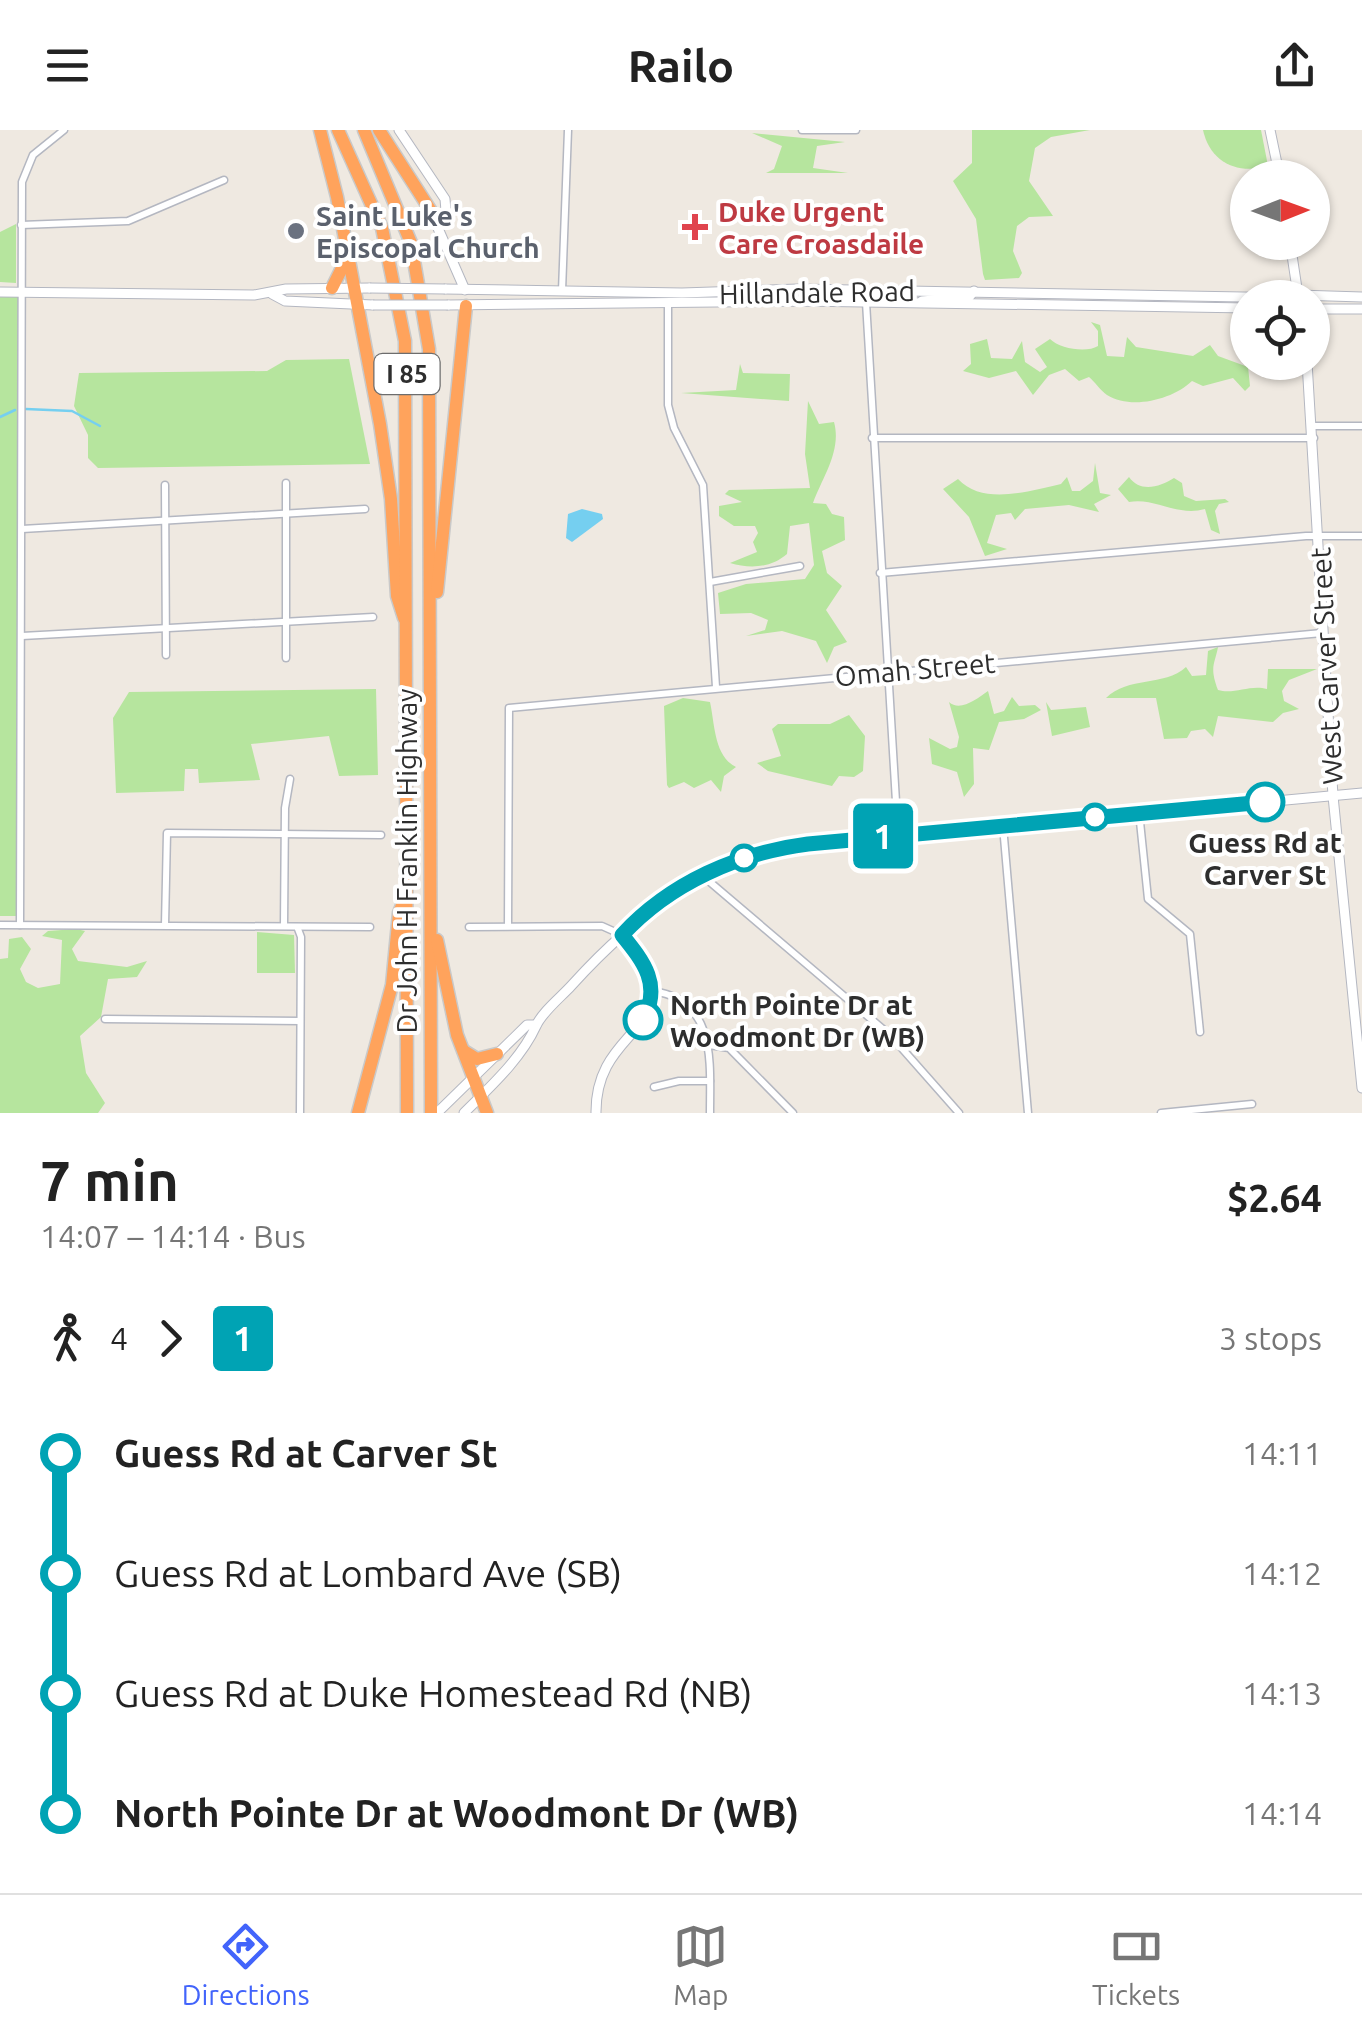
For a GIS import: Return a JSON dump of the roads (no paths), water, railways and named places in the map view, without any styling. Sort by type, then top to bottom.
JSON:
[{"type":"highway","points":[[320,130],[390,482],[397,596],[408,630]]},
{"type":"highway","name":"I 85","points":[[338,130],[382,228],[402,316],[408,414],[408,1113]]},
{"type":"highway","name":"I 85","points":[[364,130],[403,218],[425,310],[432,405],[431,629]]},
{"type":"highway","points":[[379,130],[438,222]]},
{"type":"highway","points":[[332,288],[343,274],[345,252]]},
{"type":"highway","points":[[431,629],[444,555],[466,306]]},
{"type":"highway","name":"Dr John H Franklin Highway","points":[[431,629],[434,1113]]},
{"type":"highway","points":[[358,1113],[392,985],[399,912],[408,891]]},
{"type":"highway","points":[[431,913],[462,1049],[487,1113]]},
{"type":"highway","points":[[462,1049],[477,1058],[496,1054]]},
{"type":"main road","points":[[398,130],[445,199],[446,211],[438,222],[456,255],[466,306]]},
{"type":"main road","points":[[1270,130],[1276,160]]},
{"type":"main road","name":"Hillandale Road","points":[[0,292],[272,294],[370,288],[562,291],[668,298],[1230,308]]},
{"type":"main road","points":[[802,301],[857,296],[865,290]]},
{"type":"main road","name":"Hillandale Road","points":[[272,294],[285,301],[466,306],[865,290],[1230,295]]},
{"type":"main road","points":[[866,302],[871,296],[897,296],[912,290]]},
{"type":"main road","points":[[914,302],[968,297],[974,291]]},
{"type":"main road","name":"Hillandale Road","points":[[1330,296],[1362,297]]},
{"type":"main road","points":[[1330,309],[1362,309]]},
{"type":"main road","name":"West Carver Street","points":[[1309,380],[1333,796],[1358,1003],[1362,1088]]},
{"type":"main road","points":[[464,1113],[534,1034],[536,1025],[657,902],[702,876],[773,850],[898,834],[1362,793]]},
{"type":"main road","points":[[596,1113],[603,1067],[642,1022],[652,991],[644,962],[622,935]]},
{"type":"main road","points":[[434,1113],[527,1025],[536,1025]]},
{"type":"street","points":[[20,924],[23,173],[37,150],[64,130]]},
{"type":"street","points":[[562,291],[568,130]]},
{"type":"street","points":[[802,130],[856,130]]},
{"type":"street","points":[[21,225],[128,221],[224,180]]},
{"type":"street","points":[[668,298],[668,405],[674,428],[703,485],[716,687]]},
{"type":"street","points":[[866,302],[898,834]]},
{"type":"street","points":[[1313,426],[1362,426]]},
{"type":"street","points":[[872,438],[1314,438]]},
{"type":"street","points":[[286,483],[286,658]]},
{"type":"street","points":[[166,485],[166,655]]},
{"type":"street","points":[[22,529],[365,509]]},
{"type":"street","points":[[880,573],[1318,535],[1362,536]]},
{"type":"street","points":[[710,582],[800,566]]},
{"type":"street","points":[[22,636],[374,617]]},
{"type":"street","name":"Omah Street","points":[[508,926],[509,708],[1322,633]]},
{"type":"street","points":[[284,926],[290,779]]},
{"type":"street","points":[[1140,812],[1148,899],[1190,934],[1200,1032]]},
{"type":"street","points":[[1003,826],[1028,1113]]},
{"type":"street","points":[[165,925],[167,833],[381,835]]},
{"type":"street","points":[[702,876],[877,1022],[960,1113]]},
{"type":"street","points":[[0,924],[298,929],[370,926]]},
{"type":"street","points":[[469,927],[596,925],[622,935]]},
{"type":"street","points":[[298,929],[302,937],[300,1113]]},
{"type":"street","points":[[652,991],[686,1003],[704,1026],[709,1045],[710,1113]]},
{"type":"street","points":[[105,1019],[300,1020]]},
{"type":"street","points":[[709,1045],[721,1045],[734,1052],[793,1113]]},
{"type":"street","points":[[654,1087],[679,1081],[710,1081]]},
{"type":"street","points":[[1161,1113],[1252,1104]]},
{"type":"water","points":[[582,509],[602,514],[603,519],[572,542],[566,538],[568,514]]},
{"type":"waterway","points":[[26,409],[72,411],[100,426]]},
{"type":"waterway","points":[[0,417],[15,410]]},
{"type":"place","name":"Duke Urgent Care Croasdaile","points":[[695,227]]},
{"type":"place","name":"Saint Luke's Episcopal Church","points":[[296,231]]},
{"type":"place","name":"Guess Rd at Carver St","points":[[1265,802]]},
{"type":"place","name":"North Pointe Dr at Woodmont Dr (WB)","points":[[643,1020]]}]
